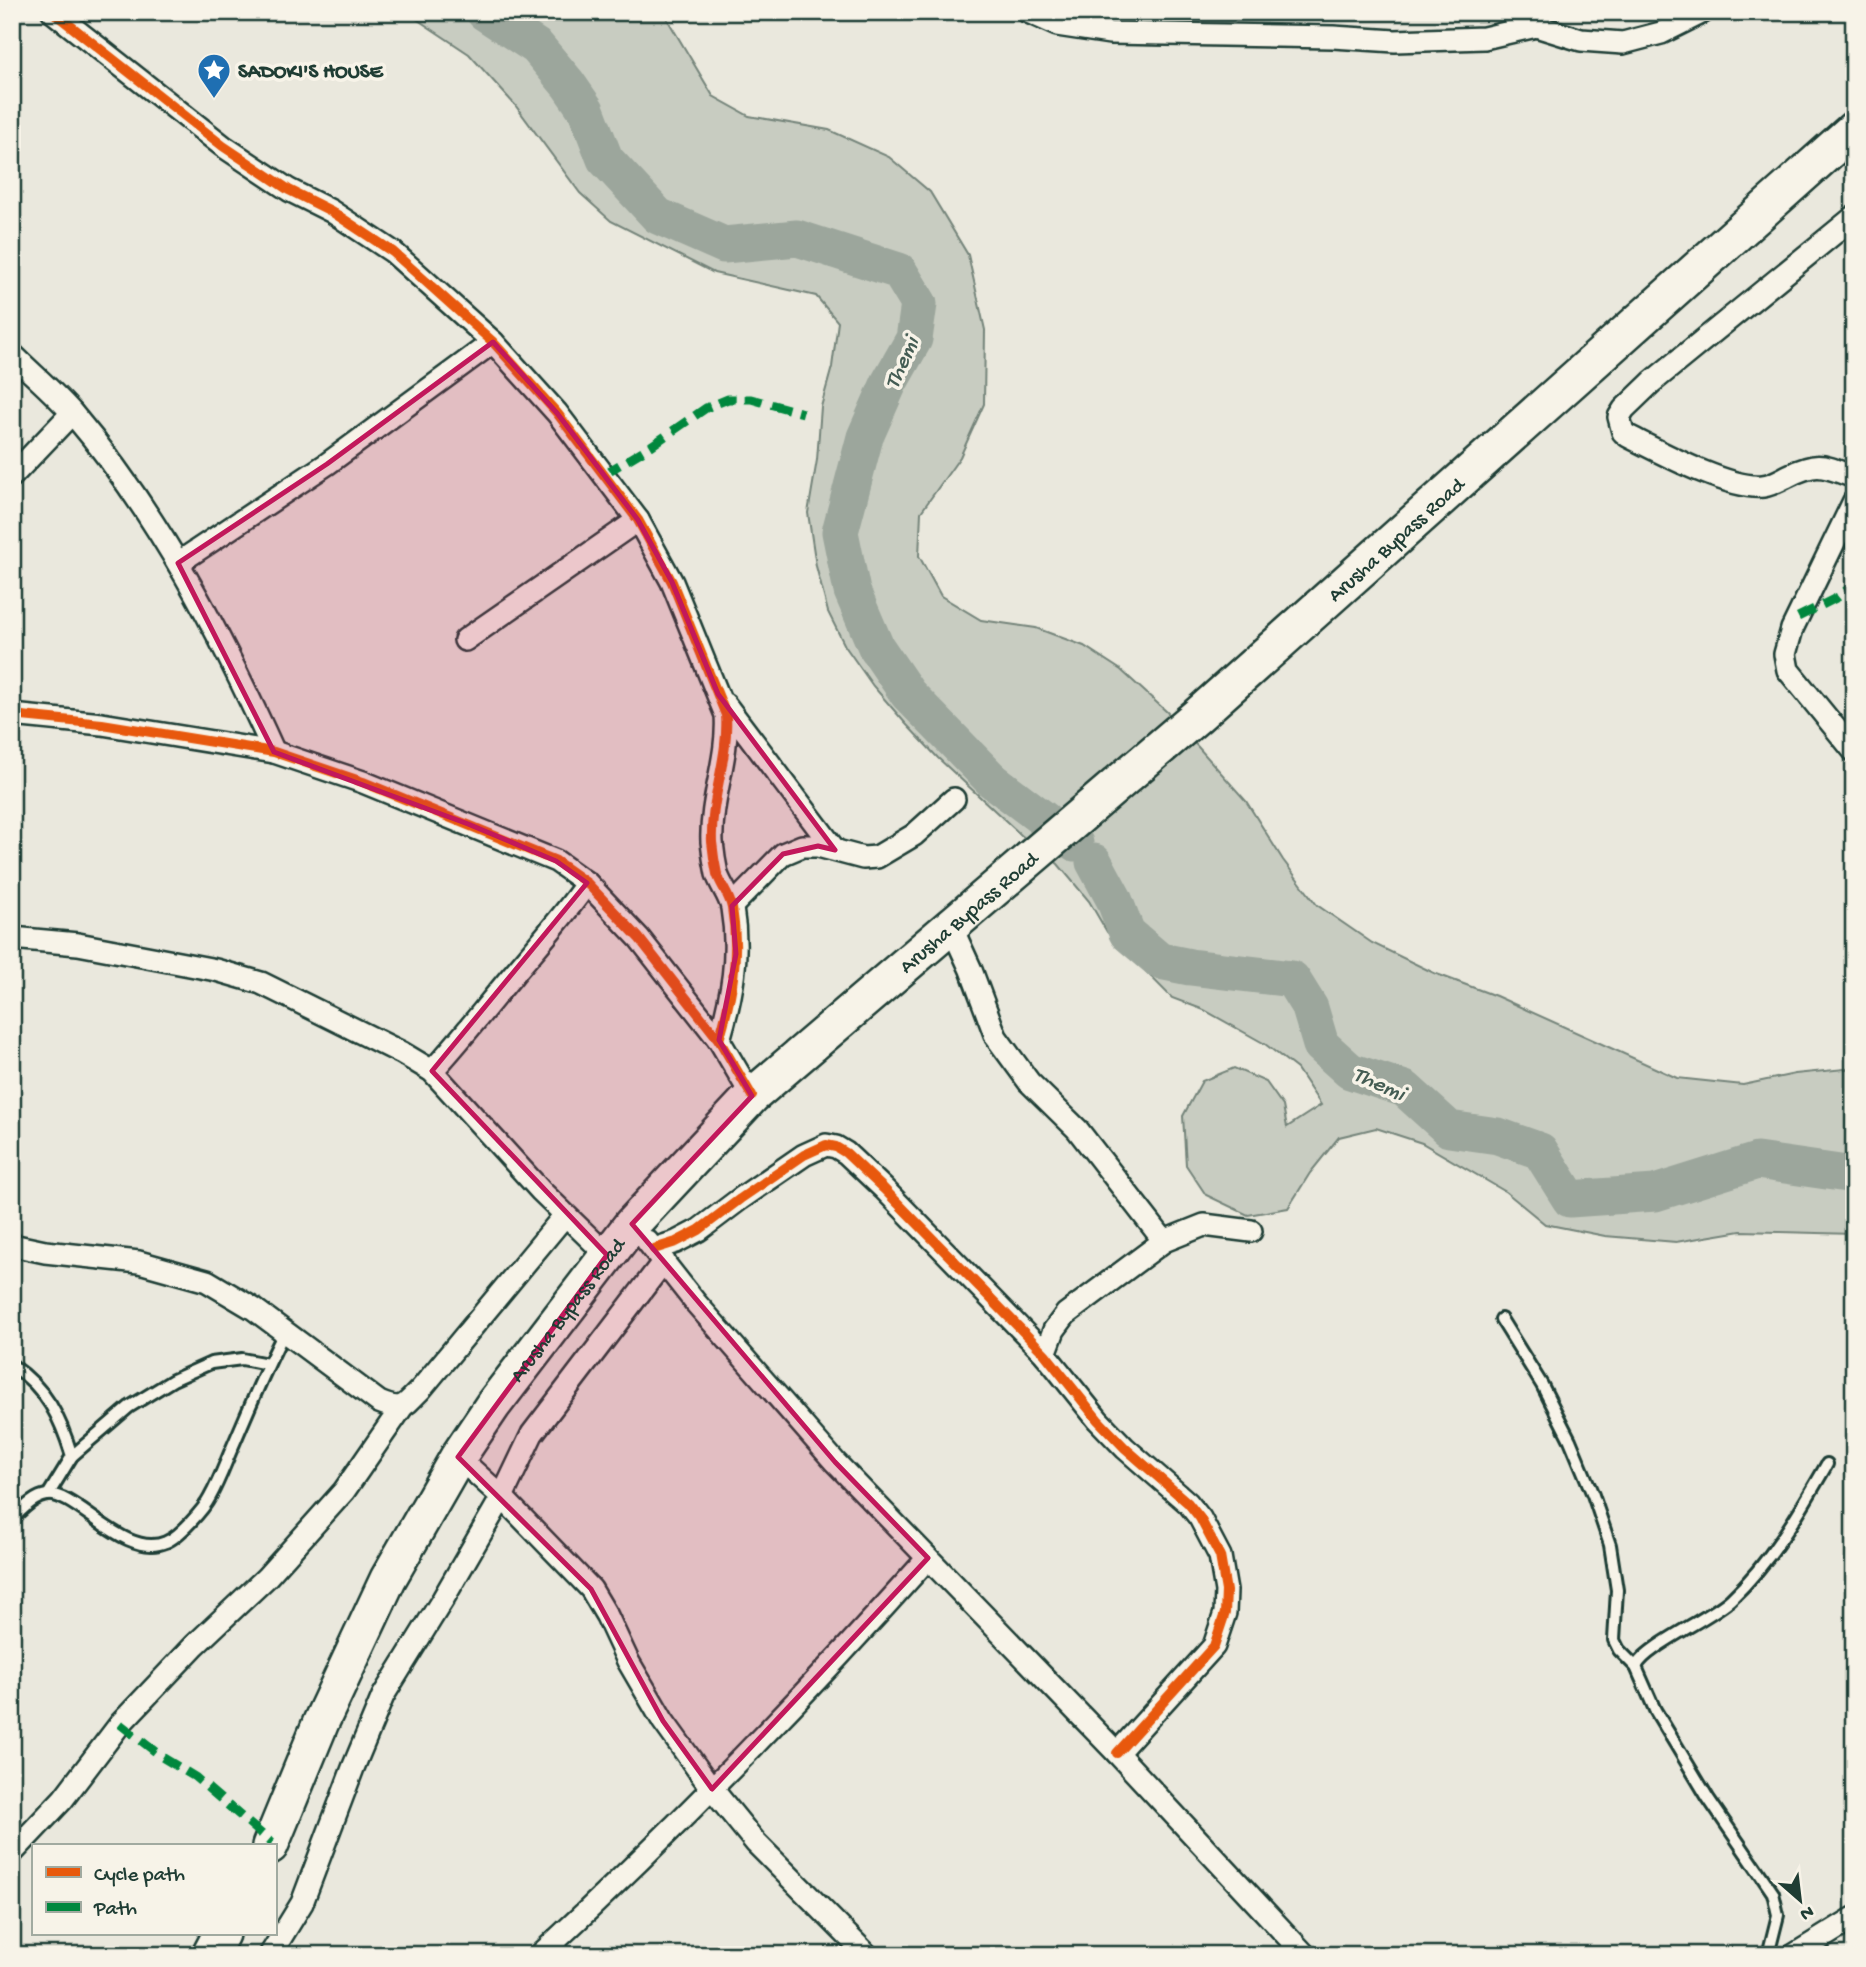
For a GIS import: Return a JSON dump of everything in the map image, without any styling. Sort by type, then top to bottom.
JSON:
[{"type":"main road","name":"Arusha Bypass Road","points":[[271,1844],[321,1722],[388,1578],[458,1457],[493,1405],[607,1255],[650,1245],[752,1096],[1197,716],[1854,129]]},
{"type":"main road","points":[[210,1955],[220,1936]]},
{"type":"street","points":[[53,12],[223,146],[289,190],[331,211],[393,252],[493,342],[557,414],[638,520],[672,582],[726,715],[728,735],[712,841],[717,873],[732,906],[736,954],[731,1000],[719,1040]]},
{"type":"street","points":[[1028,12],[1058,25],[1110,33],[1333,37],[1395,41],[1484,38],[1536,26],[1581,40],[1623,43],[1661,33],[1703,12]]},
{"type":"street","points":[[1854,217],[1652,382],[1623,409],[1619,417],[1623,432],[1628,436],[1744,486],[1774,483],[1812,465],[1824,466],[1854,477]]},
{"type":"street","points":[[178,563],[327,464],[493,342]]},
{"type":"street","points":[[12,354],[72,413],[136,498],[196,592],[274,752]]},
{"type":"street","points":[[12,476],[72,413]]},
{"type":"street","points":[[1854,501],[1792,629],[1786,654],[1788,670],[1854,751]]},
{"type":"street","points":[[465,640],[638,520]]},
{"type":"street","points":[[718,694],[835,850]]},
{"type":"street","points":[[12,696],[12,707]]},
{"type":"street","points":[[12,715],[102,724],[274,752],[363,782],[556,861],[587,883],[639,938],[719,1040],[752,1096]]},
{"type":"street","points":[[732,906],[783,854],[803,846],[818,846],[863,858],[877,858],[914,835],[954,799]]},
{"type":"street","points":[[432,1071],[558,924],[587,883]]},
{"type":"street","points":[[951,926],[996,1037],[1028,1082],[1077,1129],[1164,1241]]},
{"type":"street","points":[[12,938],[78,944],[216,970],[261,983],[402,1053],[432,1071],[565,1215],[607,1255]]},
{"type":"street","points":[[650,1245],[676,1242],[699,1230],[804,1155],[826,1146],[836,1147],[874,1180],[1045,1354],[1098,1420],[1125,1448],[1188,1503],[1200,1518],[1220,1556],[1226,1591],[1225,1614],[1214,1646],[1117,1753]]},
{"type":"street","points":[[12,1853],[62,1799],[120,1724],[195,1645],[266,1578],[344,1491],[402,1407],[421,1389],[565,1215]]},
{"type":"street","points":[[1045,1354],[1054,1330],[1066,1314],[1164,1241],[1204,1225],[1251,1231]]},
{"type":"street","points":[[12,1245],[46,1252],[139,1262],[207,1281],[254,1309],[379,1402],[393,1408],[402,1407]]},
{"type":"street","points":[[270,1955],[302,1903],[383,1696],[443,1600],[502,1497],[532,1434],[650,1245]]},
{"type":"street","points":[[650,1245],[695,1302],[835,1462],[1117,1753],[1305,1955]]},
{"type":"street","points":[[458,1457],[502,1497],[591,1589],[663,1721],[712,1789],[756,1843],[867,1955]]},
{"type":"street","points":[[540,1955],[712,1789],[857,1638],[928,1558]]},
{"type":"street","points":[[1794,1955],[1854,1919]]},
{"type":"lane","points":[[1501,1318],[1542,1385],[1570,1440],[1593,1495],[1610,1545],[1617,1590],[1615,1640],[1619,1650],[1636,1667],[1655,1710],[1681,1754],[1741,1849],[1773,1893],[1777,1915],[1768,1955]]},
{"type":"lane","points":[[48,1495],[64,1499],[104,1526],[141,1544],[154,1547],[174,1539],[209,1499],[285,1331]]},
{"type":"lane","points":[[12,1519],[30,1503],[48,1495],[72,1456],[129,1407],[173,1380],[211,1363],[242,1359],[268,1364]]},
{"type":"lane","points":[[12,1365],[49,1399],[63,1425],[72,1456]]},
{"type":"lane","points":[[1636,1667],[1642,1657],[1731,1599],[1769,1555],[1827,1464]]},
{"type":"highlighted area","points":[[493,342],[557,413],[638,520],[672,582],[718,694],[835,850],[818,846],[783,854],[732,906],[736,954],[719,1040],[752,1096],[632,1224],[835,1462],[928,1558],[712,1789],[663,1721],[591,1589],[458,1457],[607,1255],[432,1071],[587,883],[556,861],[468,824],[274,752],[178,563],[327,464]]},
{"type":"shaded area","points":[[406,12],[663,12],[713,96],[749,116],[829,130],[889,157],[930,192],[968,255],[985,330],[984,404],[960,457],[921,512],[919,556],[941,596],[981,620],[1036,628],[1084,646],[1121,670],[1167,712],[1246,801],[1283,860],[1317,905],[1372,943],[1434,973],[1496,996],[1677,1078],[1743,1085],[1795,1074],[1854,1068],[1854,1234],[1741,1231],[1676,1242],[1605,1236],[1545,1224],[1506,1192],[1422,1143],[1376,1128],[1339,1137],[1310,1173],[1288,1208],[1248,1215],[1206,1195],[1186,1165],[1183,1116],[1202,1081],[1234,1068],[1266,1082],[1283,1106],[1287,1127],[1321,1105],[1297,1069],[1265,1044],[1204,1010],[1172,998],[1107,932],[1089,901],[1058,864],[1021,835],[938,758],[906,724],[873,686],[845,646],[828,612],[816,566],[808,513],[817,460],[821,407],[832,367],[838,322],[816,296],[714,273],[611,221],[580,193],[515,105],[469,54]]},
{"type":"waterway","name":"Themi","points":[[484,12],[537,47],[586,110],[605,159],[658,216],[724,245],[797,238],[899,271],[919,304],[914,339],[889,383],[865,437],[840,532],[852,591],[876,647],[908,694],[992,780],[1075,843]]},
{"type":"waterway","name":"Themi","points":[[1094,862],[1114,899],[1127,933],[1160,961],[1292,979],[1310,1008],[1321,1045],[1350,1071],[1405,1089],[1449,1129],[1498,1136],[1540,1151],[1570,1199],[1655,1193],[1757,1161],[1854,1175]]},
{"type":"marked path","points":[[604,474],[706,408],[728,399],[751,399],[803,413]]},
{"type":"marked path","points":[[1798,617],[1838,597],[1854,584]]},
{"type":"marked path","points":[[120,1724],[162,1757],[195,1777],[272,1843]]},
{"type":"cycle path","points":[[53,12],[223,146],[289,190],[331,211],[393,252],[493,342],[557,413],[638,520],[672,582],[726,715],[725,747],[714,810],[712,842],[717,874],[732,908],[735,959],[728,1007],[719,1040]]},
{"type":"cycle path","points":[[12,715],[102,724],[274,752],[363,782],[556,861],[587,883],[639,938],[719,1040],[752,1096]]},
{"type":"cycle path","points":[[654,1249],[676,1242],[699,1230],[804,1155],[826,1145],[836,1147],[884,1189],[1045,1354],[1098,1420],[1125,1448],[1188,1503],[1200,1518],[1220,1556],[1226,1591],[1225,1613],[1214,1646],[1117,1753]]},
{"type":"place","name":"SADOKI'S HOUSE","points":[[214,100]]}]
